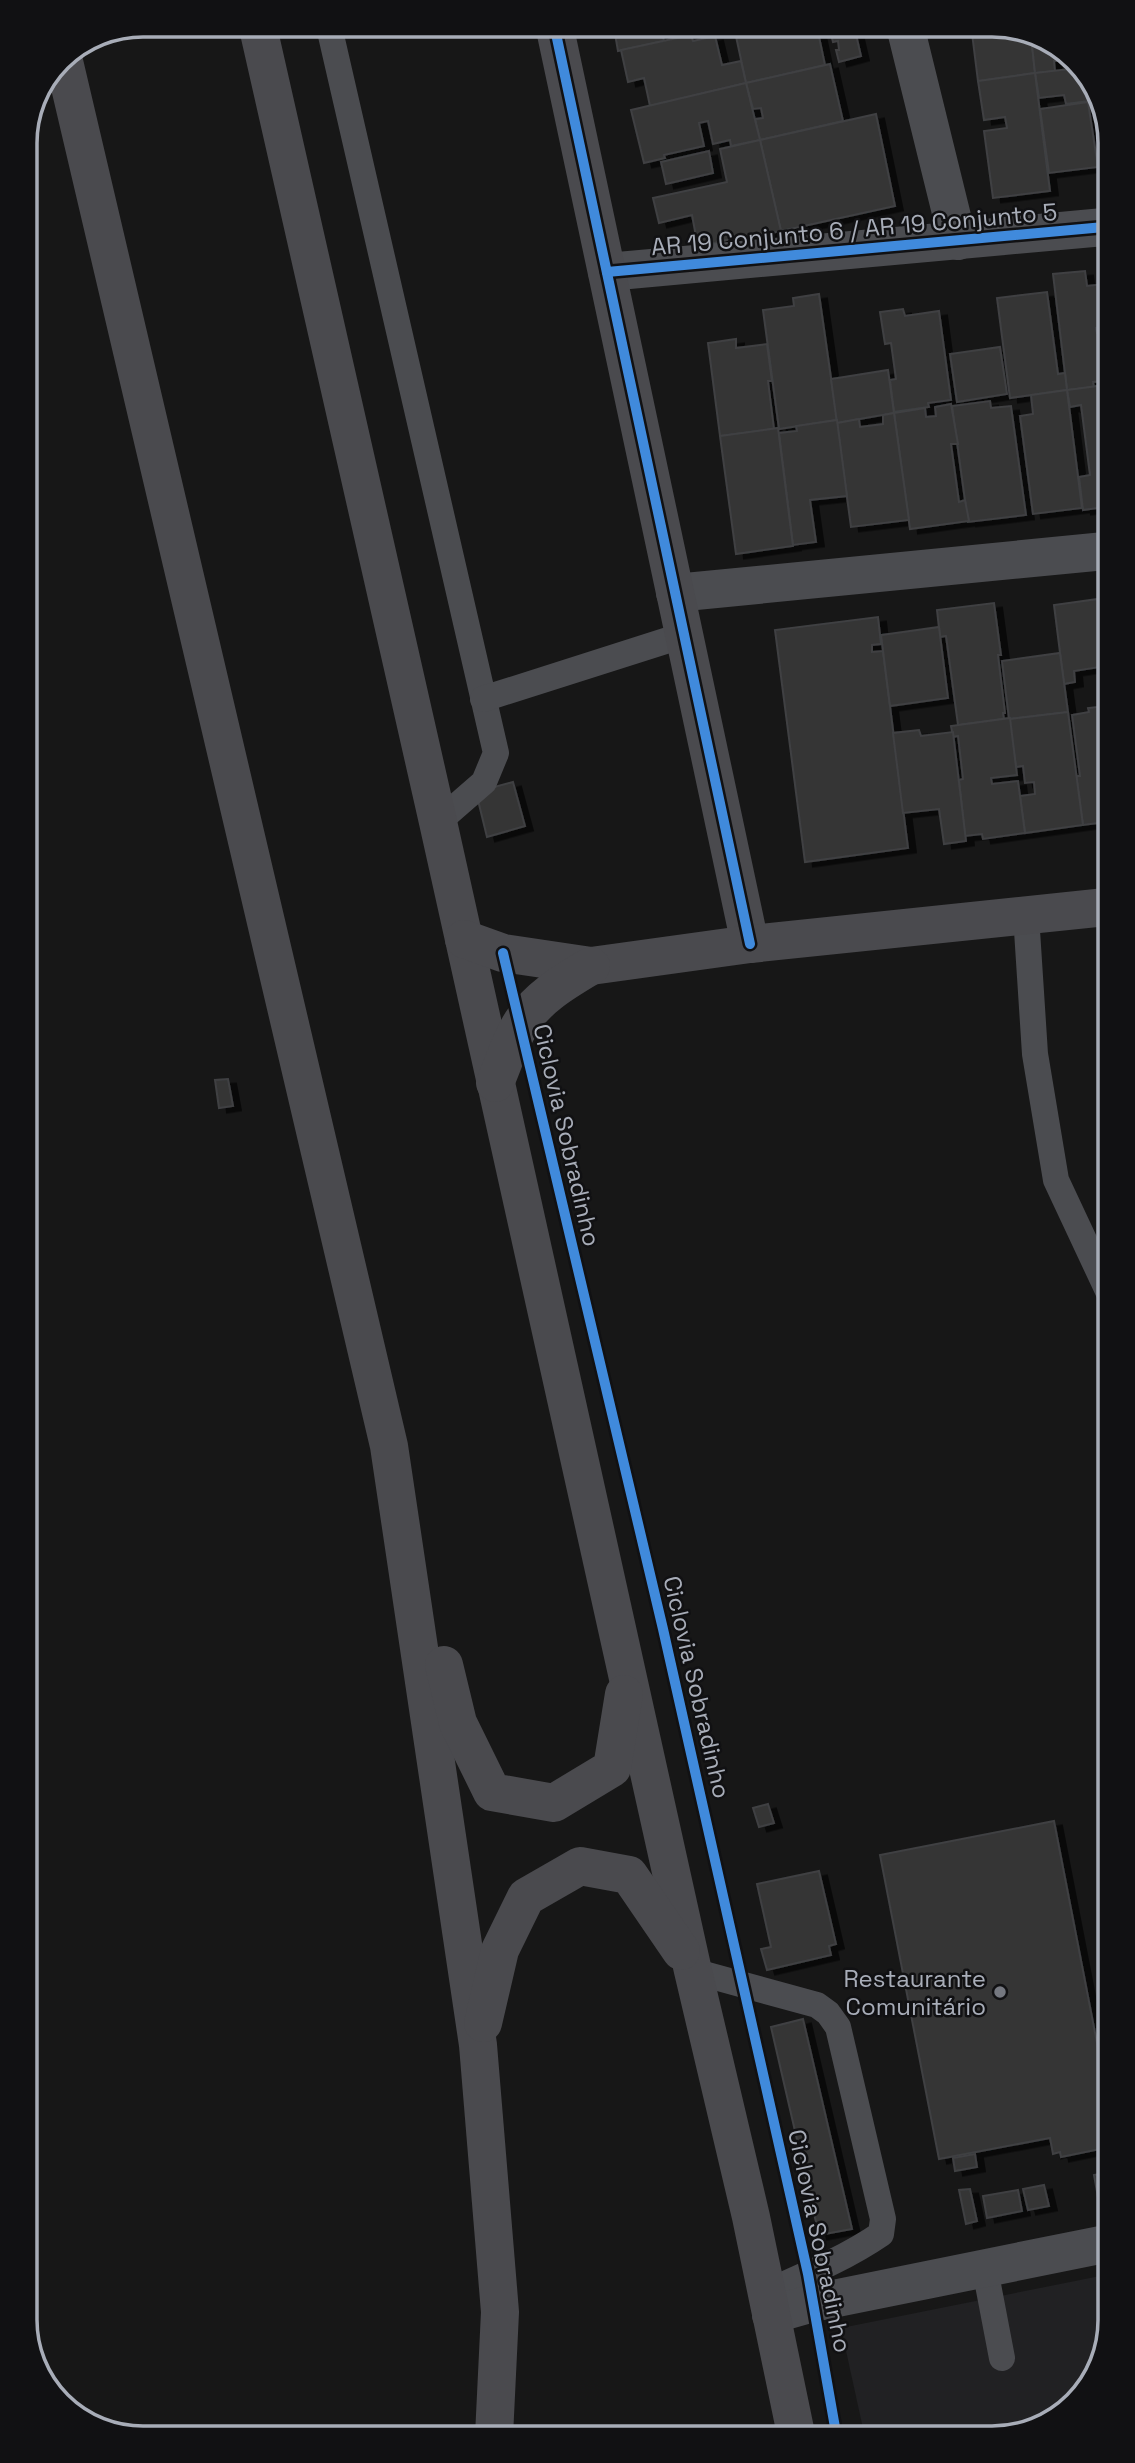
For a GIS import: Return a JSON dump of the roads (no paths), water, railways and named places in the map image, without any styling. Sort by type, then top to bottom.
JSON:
[{"type":"main road","points":[[246,37],[300,215]]},
{"type":"main road","points":[[260,37],[438,822],[794,2426]]},
{"type":"main road","points":[[557,37],[750,944]]},
{"type":"main road","points":[[66,70],[389,1446],[458,1723],[492,1792],[554,1803],[612,1768],[628,1672]]},
{"type":"main road","points":[[464,939],[503,953],[591,966],[750,944],[1098,908]]},
{"type":"main road","points":[[495,1083],[519,1026],[536,1005],[560,985],[591,966]]},
{"type":"main road","points":[[389,1446],[478,2045],[500,2312],[494,2426]]},
{"type":"main road","points":[[478,2045],[500,1950],[526,1897],[580,1866],[629,1875],[693,1971]]},
{"type":"street","points":[[908,37],[958,241]]},
{"type":"street","name":"AR 19 Conjunto 6 / AR 19 Conjunto 5","points":[[607,272],[1098,228]]},
{"type":"street","points":[[675,593],[1098,552]]},
{"type":"street","points":[[769,2304],[813,2303],[1098,2245]]},
{"type":"lane","points":[[331,37],[496,753],[484,782],[438,822]]},
{"type":"lane","points":[[483,699],[684,635]]},
{"type":"lane","points":[[1026,915],[1035,1054],[1056,1180],[1098,1270]]},
{"type":"lane","points":[[693,1971],[817,2006],[828,2013],[838,2027],[883,2219],[881,2234],[808,2274],[769,2304]]},
{"type":"lane","points":[[985,2269],[1002,2358]]},
{"type":"place","name":"Restaurante Comunitário","points":[[1000,1992]]}]
